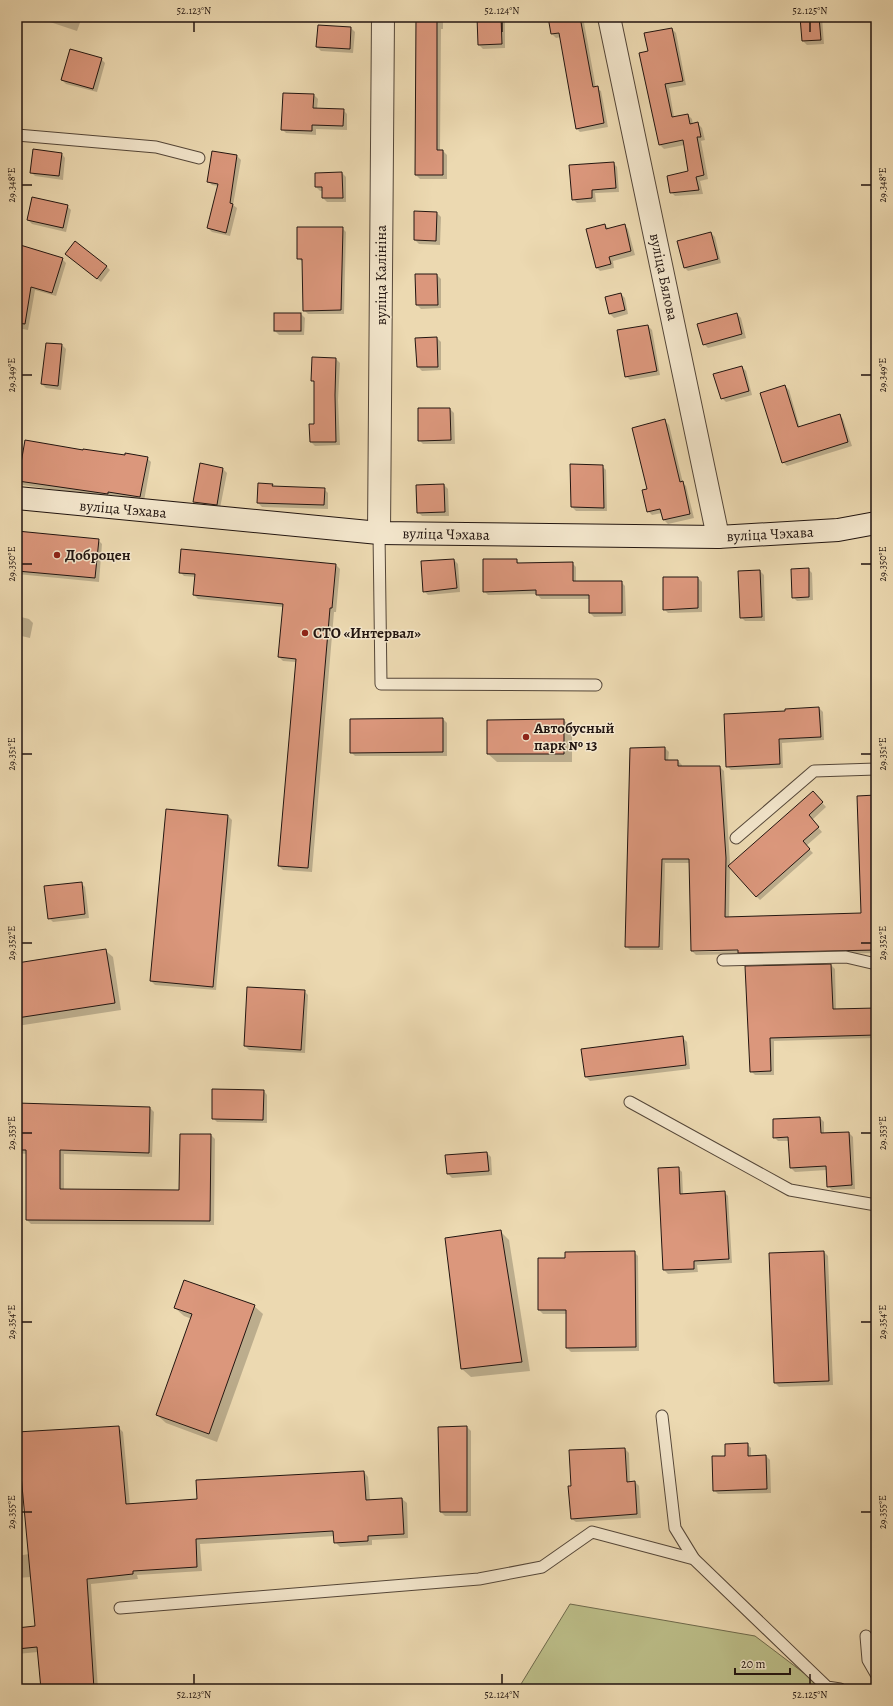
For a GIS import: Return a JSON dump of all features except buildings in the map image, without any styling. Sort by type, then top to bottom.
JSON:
[{"type":"street","name":"вуліца Калініна","points":[[379,533],[383,17]]},
{"type":"street","name":"вуліца Бялова","points":[[609,17],[718,537]]},
{"type":"street","name":"вуліца Чэхава","points":[[17,498],[379,533],[718,537],[838,530],[876,523]]},
{"type":"lane","points":[[17,135],[156,147],[199,158]]},
{"type":"lane","points":[[379,533],[381,684],[596,685]]},
{"type":"lane","points":[[736,838],[814,771],[876,769]]},
{"type":"lane","points":[[723,960],[846,957],[876,964]]},
{"type":"lane","points":[[630,1102],[790,1190],[876,1205]]},
{"type":"lane","points":[[662,1416],[675,1528],[694,1559],[827,1687],[840,1689]]},
{"type":"lane","points":[[120,1608],[479,1579],[542,1567],[592,1532],[694,1559]]},
{"type":"lane","points":[[866,1636],[868,1660],[876,1674]]},
{"type":"green space","points":[[570,1604],[755,1636],[825,1689],[518,1689]]},
{"type":"place","name":"Доброцен","points":[[57,555]]},
{"type":"place","name":"СТО «Интервал»","points":[[305,633]]},
{"type":"place","name":"Автобусный парк № 13","points":[[526,737]]}]
